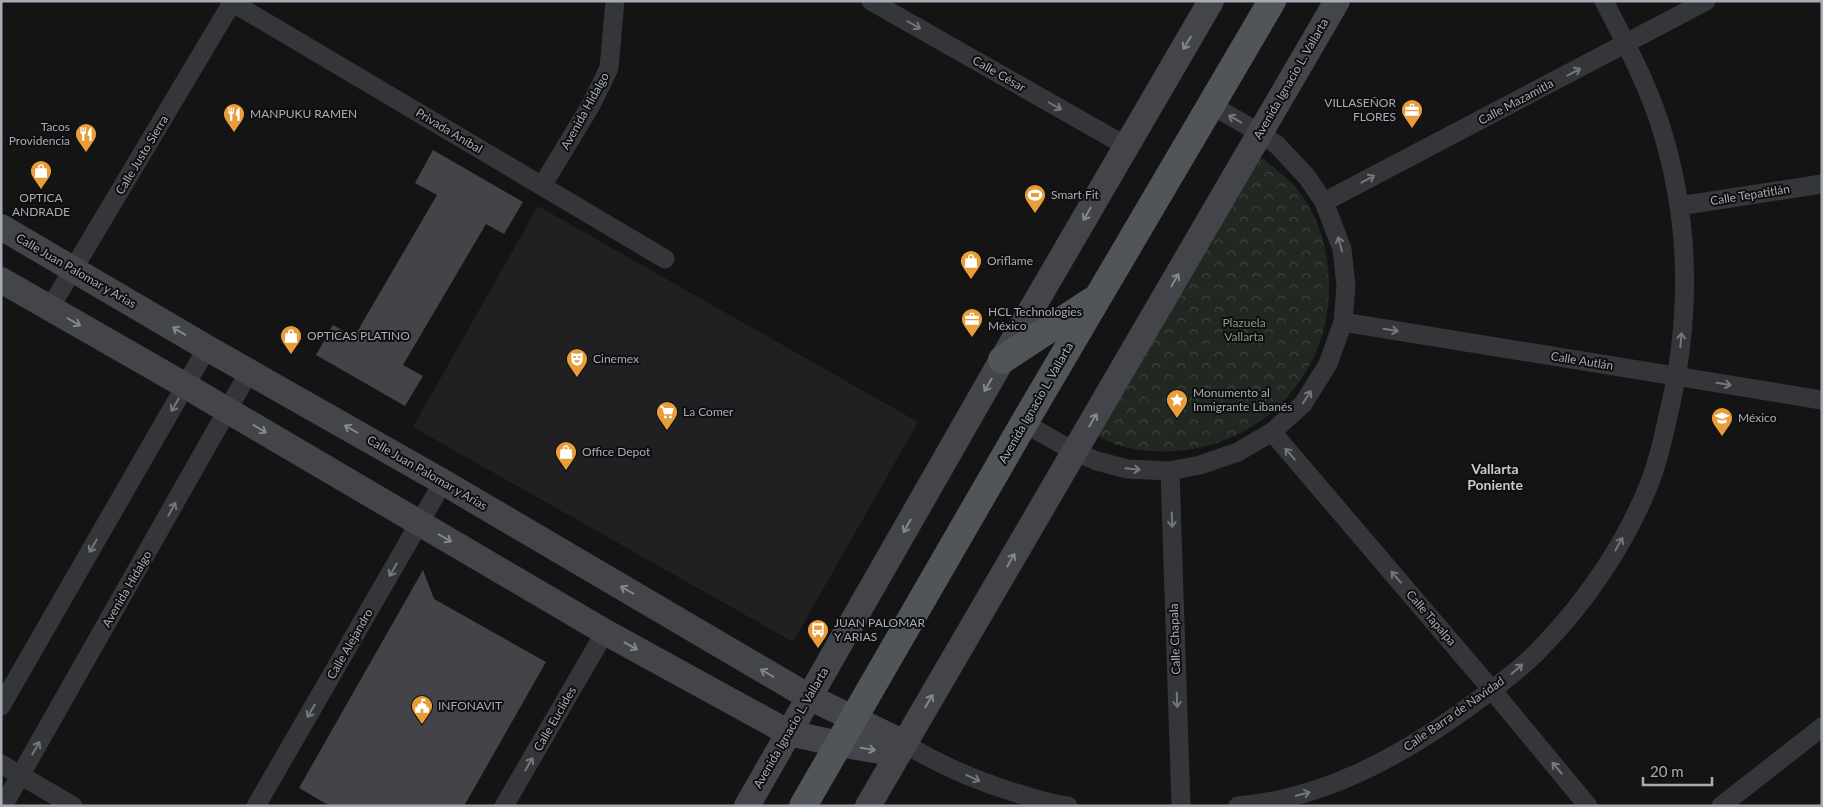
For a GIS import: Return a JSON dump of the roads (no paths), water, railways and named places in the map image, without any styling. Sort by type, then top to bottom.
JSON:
[{"type":"main road","name":"Avenida Ignacio L. Vallarta","points":[[803,806],[1272,1]]},
{"type":"main road","points":[[1002,360],[1098,297]]},
{"type":"street","name":"Avenida Hidalgo","points":[[542,186],[609,68],[615,1]]},
{"type":"street","name":"Calle César","points":[[871,1],[1126,146]]},
{"type":"street","name":"Avenida Ignacio L. Vallarta","points":[[747,806],[1002,360],[1211,1]]},
{"type":"street","name":"Avenida Ignacio L. Vallarta","points":[[868,806],[1336,1]]},
{"type":"street","name":"Calle Barra de Navidad","points":[[1238,806],[1305,794],[1350,777],[1405,749],[1492,690],[1540,649],[1580,602],[1618,546],[1648,487],[1678,376],[1685,307],[1686,258],[1679,206],[1659,121],[1644,81],[1604,1]]},
{"type":"street","name":"Calle Mazamitla","points":[[1324,202],[1706,1]]},
{"type":"street","name":"Privada Aníbal","points":[[232,2],[665,259]]},
{"type":"street","name":"Calle Justo Sierra","points":[[50,308],[232,2]]},
{"type":"street","points":[[1024,424],[1074,452],[1097,461],[1127,469],[1170,472],[1200,465],[1238,452],[1272,432],[1303,404],[1328,364],[1343,322],[1346,286],[1342,249],[1324,202],[1307,177],[1291,159],[1260,132],[1210,105]]},
{"type":"street","name":"Calle Tepatitlán","points":[[1679,206],[1822,184]]},
{"type":"street","name":"Calle Juan Palomar y Arias","points":[[1,227],[207,348],[443,482],[809,697],[854,718],[901,748]]},
{"type":"street","points":[[1,280],[186,386],[605,632],[789,733],[838,744],[901,748],[982,782],[1052,804],[1068,806]]},
{"type":"street","name":"Calle Autlán","points":[[1343,322],[1822,400]]},
{"type":"street","points":[[1,706],[207,348]]},
{"type":"street","name":"Avenida Hidalgo","points":[[4,806],[249,372]]},
{"type":"street","name":"Calle Tapalpa","points":[[1272,432],[1492,690],[1588,806]]},
{"type":"street","name":"Calle Chapala","points":[[1170,472],[1181,806]]},
{"type":"street","name":"Calle Alejandro","points":[[256,806],[443,482]]},
{"type":"street","name":"Calle Euclides","points":[[504,806],[605,632]]},
{"type":"street","points":[[1721,806],[1822,727]]},
{"type":"street","points":[[1,764],[73,806]]},
{"type":"place","name":"VILLASEÑOR FLORES","points":[[1412,129]]},
{"type":"place","name":"MANPUKU RAMEN","points":[[234,133]]},
{"type":"place","name":"Tacos Providencia","points":[[86,153]]},
{"type":"place","name":"OPTICA ANDRADE","points":[[41,190]]},
{"type":"place","name":"Smart Fit","points":[[1035,214]]},
{"type":"place","name":"Oriflame","points":[[971,280]]},
{"type":"place","name":"HCL Technologies México","points":[[972,338]]},
{"type":"place","name":"OPTICAS PLATINO","points":[[291,355]]},
{"type":"place","name":"Cinemex","points":[[577,378]]},
{"type":"place","name":"Monumento al Inmigrante Libanés","points":[[1177,419]]},
{"type":"place","name":"La Comer","points":[[667,431]]},
{"type":"place","name":"México","points":[[1722,437]]},
{"type":"place","name":"Office Depot","points":[[566,471]]},
{"type":"place","name":"JUAN PALOMAR Y ARIAS","points":[[818,649]]},
{"type":"place","name":"INFONAVIT","points":[[422,725]]},
{"type":"district","name":"Vallarta Poniente","points":[[1495,478]]},
{"type":"park label","name":"Plazuela Vallarta","points":[[1244,330]]}]
